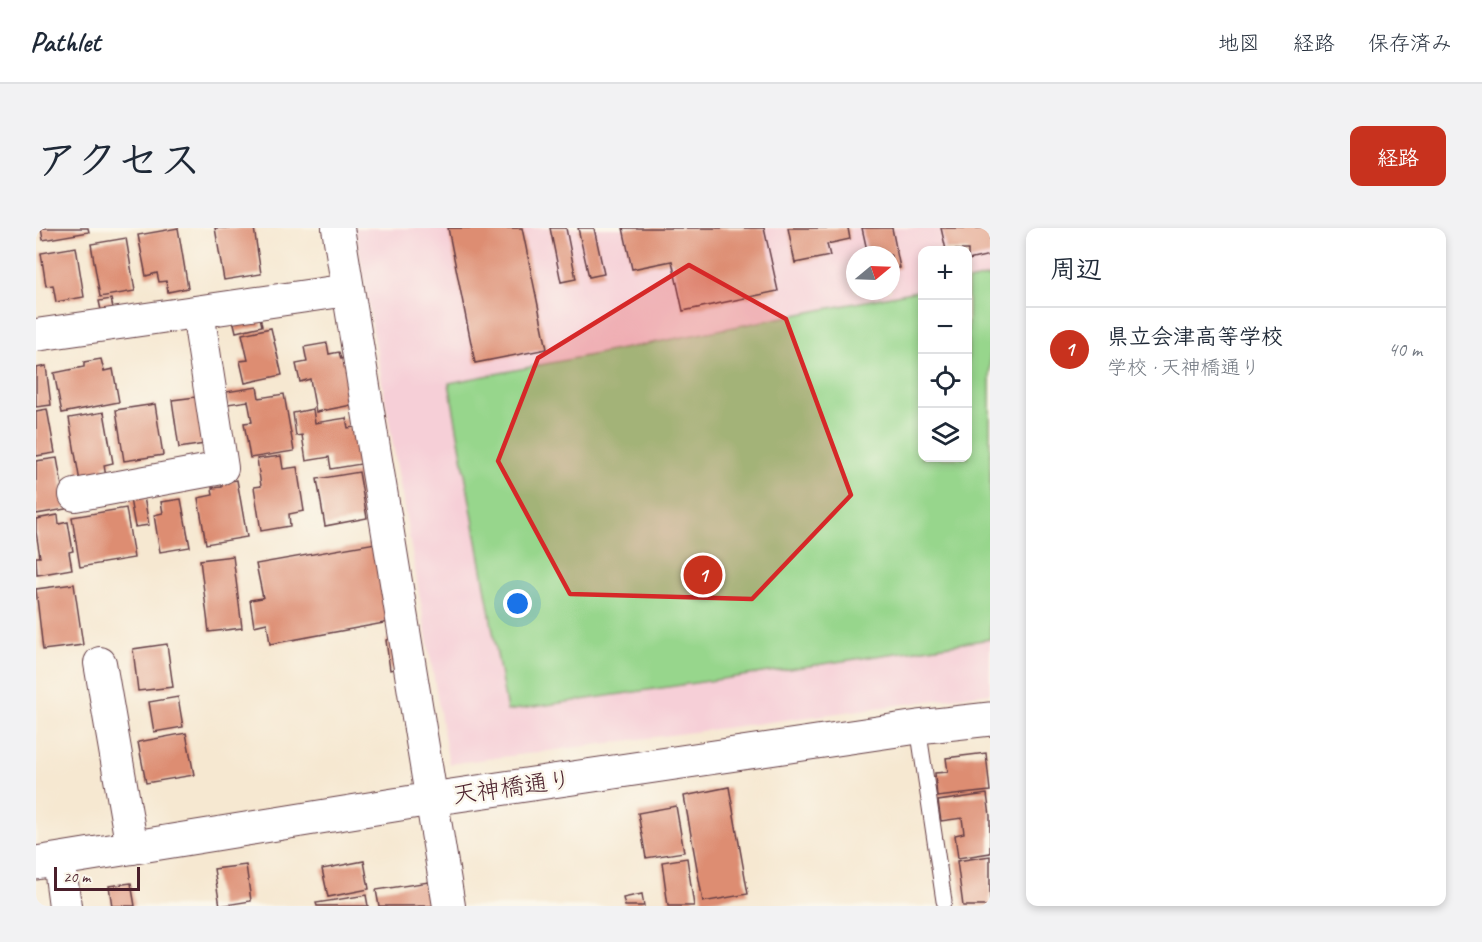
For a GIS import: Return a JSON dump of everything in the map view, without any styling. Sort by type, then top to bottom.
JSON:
[{"type":"street","points":[[338,228],[449,906]]},
{"type":"street","points":[[36,335],[348,290]]},
{"type":"street","points":[[75,495],[222,468],[198,312]]},
{"type":"street","points":[[100,663],[132,848]]},
{"type":"street","name":"天神橋通り","points":[[48,861],[431,799],[918,727],[990,719]]},
{"type":"street","points":[[48,861],[65,906]]},
{"type":"lane","points":[[918,727],[944,901]]},
{"type":"highlighted area","points":[[689,265],[786,319],[851,495],[752,599],[570,594],[498,461],[538,358]]},
{"type":"shaded area","points":[[355,228],[990,228],[990,693],[449,764]]},
{"type":"green space","points":[[990,276],[990,639],[507,711],[449,383],[871,300],[900,300],[900,294],[918,291],[918,462],[972,462],[972,280]]},
{"type":"building","points":[[41,228],[88,228],[89,232],[43,240]]},
{"type":"building","points":[[178,228],[188,288],[168,292],[166,281],[159,282],[157,273],[146,276],[138,235]]},
{"type":"building","points":[[215,228],[254,228],[261,274],[224,280]]},
{"type":"building","points":[[448,228],[522,228],[547,349],[475,363]]},
{"type":"building","points":[[550,228],[566,228],[576,279],[561,282]]},
{"type":"building","points":[[578,228],[594,228],[604,274],[589,277]]},
{"type":"building","points":[[623,228],[764,228],[778,291],[683,311],[672,261],[632,269]]},
{"type":"building","points":[[788,228],[848,228],[850,239],[827,244],[830,256],[795,263]]},
{"type":"building","points":[[862,228],[892,228],[896,246],[866,246]]},
{"type":"building","points":[[941,228],[990,228],[990,255],[972,259],[972,246],[945,246]]},
{"type":"building","points":[[126,238],[135,291],[100,297],[91,244]]},
{"type":"building","points":[[76,247],[84,297],[56,302],[53,285],[46,286],[41,253]]},
{"type":"building","points":[[111,299],[113,308],[101,310],[99,301]]},
{"type":"building","points":[[259,313],[262,326],[236,332],[233,319]]},
{"type":"building","points":[[271,328],[282,375],[245,383],[240,361],[248,360],[242,334]]},
{"type":"building","points":[[327,343],[329,354],[339,352],[341,359],[348,357],[357,404],[316,412],[310,379],[300,382],[296,364],[307,362],[304,347]]},
{"type":"building","points":[[101,359],[104,371],[113,369],[119,402],[62,413],[54,373],[84,367],[84,362]]},
{"type":"building","points":[[46,366],[51,405],[36,407],[36,368]]},
{"type":"building","points":[[257,387],[259,398],[284,394],[294,451],[250,458],[244,423],[252,422],[248,401],[228,404],[226,392]]},
{"type":"building","points":[[204,396],[211,443],[179,448],[172,400]]},
{"type":"building","points":[[155,404],[163,455],[124,461],[116,410]]},
{"type":"building","points":[[47,409],[55,453],[36,456],[36,411]]},
{"type":"building","points":[[313,409],[315,423],[346,418],[348,428],[362,426],[367,463],[331,469],[329,457],[306,461],[302,435],[296,436],[293,413]]},
{"type":"building","points":[[104,412],[113,463],[104,465],[106,477],[80,482],[69,418]]},
{"type":"building","points":[[281,456],[283,469],[297,467],[304,511],[289,514],[290,526],[261,531],[254,487],[261,486],[257,459]]},
{"type":"building","points":[[57,458],[66,509],[36,514],[36,461]]},
{"type":"building","points":[[359,472],[367,518],[325,526],[317,479]]},
{"type":"building","points":[[237,480],[247,537],[206,544],[198,498],[213,495],[212,488],[222,487],[222,482]]},
{"type":"building","points":[[144,497],[149,525],[135,527],[130,499]]},
{"type":"building","points":[[181,499],[190,547],[160,552],[154,515],[163,513],[161,502]]},
{"type":"building","points":[[126,508],[134,558],[80,567],[72,517]]},
{"type":"building","points":[[58,515],[59,524],[68,522],[73,551],[69,552],[72,569],[37,575],[36,557],[40,557],[36,519]]},
{"type":"building","points":[[381,542],[395,621],[270,644],[267,623],[254,626],[250,600],[263,598],[256,564]]},
{"type":"building","points":[[233,556],[242,628],[209,632],[200,560]]},
{"type":"building","points":[[74,584],[83,645],[43,650],[36,589]]},
{"type":"building","points":[[398,638],[402,668],[390,670],[386,640]]},
{"type":"building","points":[[167,644],[173,687],[138,691],[133,649]]},
{"type":"building","points":[[178,697],[183,727],[154,732],[149,702]]},
{"type":"building","points":[[186,733],[194,775],[146,783],[138,742]]},
{"type":"building","points":[[986,753],[990,791],[937,797],[935,773],[948,772],[946,758]]},
{"type":"building","points":[[729,787],[748,894],[703,902],[684,796]]},
{"type":"building","points":[[987,794],[990,816],[990,853],[958,858],[955,835],[964,833],[962,818],[941,821],[938,801]]},
{"type":"building","points":[[676,806],[684,852],[646,858],[638,813]]},
{"type":"building","points":[[990,856],[990,906],[963,906],[957,861]]},
{"type":"building","points":[[687,858],[694,906],[668,906],[662,862]]},
{"type":"building","points":[[364,861],[369,889],[328,897],[322,869]]},
{"type":"building","points":[[246,865],[251,901],[220,906],[214,869]]},
{"type":"building","points":[[435,881],[439,906],[379,906],[376,890]]},
{"type":"building","points":[[131,883],[135,906],[112,906],[109,886]]},
{"type":"building","points":[[642,894],[644,906],[625,906],[623,898]]},
{"type":"building","points":[[366,895],[368,906],[317,906],[316,903]]},
{"type":"place","name":"県立会津高等学校","points":[[703,575]]}]
